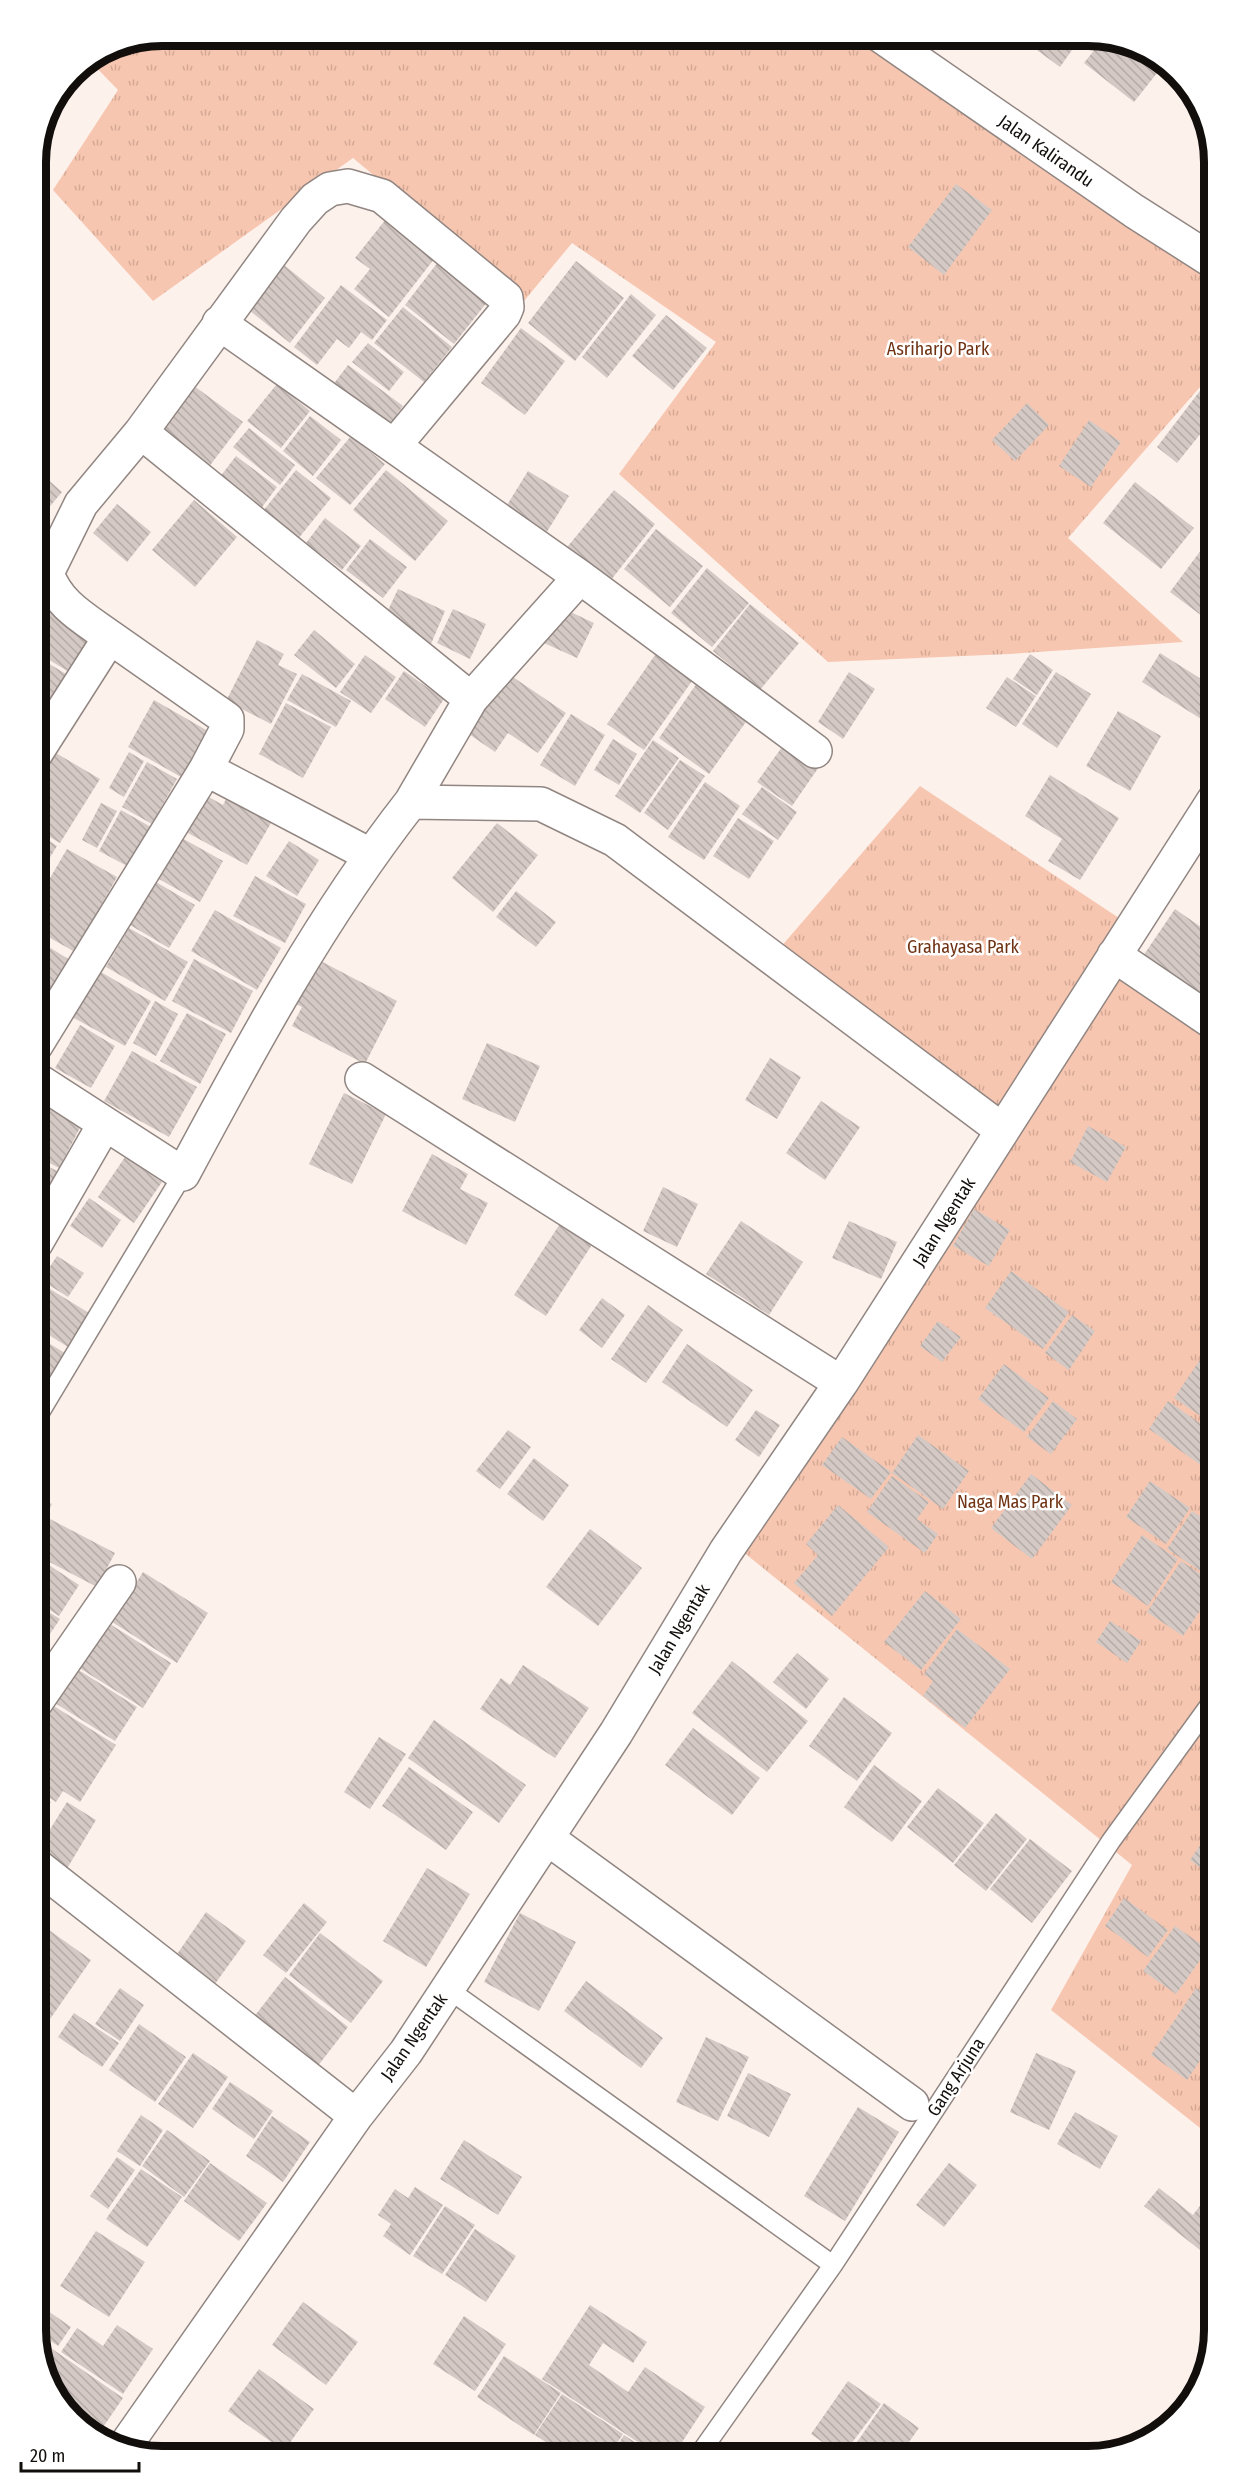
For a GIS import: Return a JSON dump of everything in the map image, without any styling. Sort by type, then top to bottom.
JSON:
[{"type":"street","name":"Jalan Kalirandu","points":[[898,47],[1124,205],[1204,256]]},
{"type":"street","points":[[47,1028],[206,770],[227,729],[227,719],[65,604],[53,590],[47,573],[81,504],[141,432],[296,220],[315,199],[330,189],[348,186],[382,196],[506,298],[507,307],[488,334],[394,446]]},
{"type":"street","points":[[219,323],[580,577],[815,751]]},
{"type":"street","points":[[141,432],[471,699]]},
{"type":"street","points":[[47,1086],[183,1174],[267,1017],[370,855],[411,802],[471,699],[580,577]]},
{"type":"street","points":[[47,736],[110,637]]},
{"type":"street","points":[[206,770],[370,855]]},
{"type":"street","points":[[411,802],[541,804],[615,840],[1002,1130]]},
{"type":"street","name":"Jalan Ngentak","points":[[129,2440],[356,2116],[406,2052],[448,1989],[616,1733],[726,1551],[841,1383],[1204,816]]},
{"type":"street","points":[[1114,955],[1204,1016]]},
{"type":"street","points":[[362,1079],[841,1383]]},
{"type":"street","points":[[47,1225],[105,1125]]},
{"type":"street","points":[[46,1687],[119,1582]]},
{"type":"street","points":[[547,1838],[912,2104]]},
{"type":"street","points":[[46,1873],[356,2116]]},
{"type":"lane","points":[[46,1402],[183,1174]]},
{"type":"lane","name":"Gang Arjuna","points":[[705,2446],[833,2265],[1111,1841],[1204,1713]]},
{"type":"lane","points":[[448,1989],[833,2265]]},
{"type":"green space","name":"Asriharjo Park","points":[[155,47],[897,47],[1204,265],[1204,382],[1068,538],[1183,642],[1009,654],[828,662],[619,474],[716,342],[572,243],[524,301],[353,158],[153,301],[53,190],[118,90],[96,67],[125,53]]},
{"type":"green space","name":"Grahayasa Park","points":[[920,786],[1122,920],[998,1109],[779,949]]},
{"type":"green space","name":"Naga Mas Park","points":[[1118,962],[1204,1019],[1204,2131],[1051,2010],[1132,1865],[737,1547]]},
{"type":"building","points":[[1033,47],[1074,47],[1060,67]]},
{"type":"building","points":[[1097,47],[1139,58],[1159,71],[1134,102],[1084,63]]},
{"type":"building","points":[[956,184],[992,210],[944,275],[908,247]]},
{"type":"building","points":[[386,219],[435,258],[389,317],[354,289],[370,269],[355,258]]},
{"type":"building","points":[[576,261],[624,298],[575,361],[528,323]]},
{"type":"building","points":[[438,262],[488,301],[454,344],[405,305]]},
{"type":"building","points":[[284,265],[325,298],[290,343],[249,310]]},
{"type":"building","points":[[341,285],[387,320],[372,340],[361,332],[349,348],[337,339],[317,365],[294,347]]},
{"type":"building","points":[[631,294],[656,315],[607,378],[582,357]]},
{"type":"building","points":[[403,307],[452,347],[424,382],[374,343]]},
{"type":"building","points":[[666,315],[707,348],[673,390],[632,356]]},
{"type":"building","points":[[521,328],[565,361],[525,415],[481,383]]},
{"type":"building","points":[[368,343],[404,372],[389,391],[352,362]]},
{"type":"building","points":[[348,365],[403,406],[387,428],[332,386]]},
{"type":"building","points":[[190,383],[243,422],[208,468],[157,428]]},
{"type":"building","points":[[277,384],[310,411],[281,448],[247,421]]},
{"type":"building","points":[[1204,386],[1204,429],[1177,463],[1157,447]]},
{"type":"building","points":[[1027,403],[1049,425],[1015,461],[992,440]]},
{"type":"building","points":[[310,416],[341,440],[313,476],[283,451]]},
{"type":"building","points":[[1089,420],[1121,442],[1091,487],[1059,466]]},
{"type":"building","points":[[249,428],[295,465],[280,485],[233,447]]},
{"type":"building","points":[[351,436],[385,464],[350,505],[316,478]]},
{"type":"building","points":[[236,456],[277,487],[257,514],[216,482]]},
{"type":"building","points":[[296,470],[331,498],[294,544],[259,516]]},
{"type":"building","points":[[386,470],[448,521],[415,561],[353,510]]},
{"type":"building","points":[[528,471],[569,496],[545,535],[504,510]]},
{"type":"building","points":[[47,479],[62,492],[47,510]]},
{"type":"building","points":[[1135,482],[1194,528],[1161,569],[1103,523]]},
{"type":"building","points":[[614,490],[655,524],[607,585],[564,551]]},
{"type":"building","points":[[194,500],[237,537],[195,587],[152,550]]},
{"type":"building","points":[[117,504],[151,532],[127,562],[93,533]]},
{"type":"building","points":[[325,518],[361,546],[342,570],[306,543]]},
{"type":"building","points":[[656,529],[703,566],[670,607],[624,569]]},
{"type":"building","points":[[370,539],[407,567],[383,598],[346,570]]},
{"type":"building","points":[[1204,546],[1204,618],[1170,592]]},
{"type":"building","points":[[707,568],[749,603],[712,647],[671,613]]},
{"type":"building","points":[[398,589],[445,611],[431,644],[383,621]]},
{"type":"building","points":[[750,604],[799,643],[760,690],[713,651]]},
{"type":"building","points":[[560,607],[594,623],[577,658],[544,643]]},
{"type":"building","points":[[47,608],[93,636],[71,673],[47,658]]},
{"type":"building","points":[[453,609],[486,624],[470,659],[437,643]]},
{"type":"building","points":[[314,630],[355,664],[336,688],[294,655]]},
{"type":"building","points":[[257,640],[284,654],[278,665],[297,674],[271,724],[226,701]]},
{"type":"building","points":[[1160,653],[1204,681],[1204,721],[1142,682]]},
{"type":"building","points":[[1030,654],[1053,670],[1037,695],[1013,679]]},
{"type":"building","points":[[365,655],[396,677],[371,713],[340,692]]},
{"type":"building","points":[[655,655],[692,681],[644,750],[607,724]]},
{"type":"building","points":[[47,662],[66,674],[47,705]]},
{"type":"building","points":[[404,671],[444,699],[425,727],[385,699]]},
{"type":"building","points":[[849,672],[875,689],[843,739],[818,722]]},
{"type":"building","points":[[1056,672],[1091,694],[1057,748],[1022,724]]},
{"type":"building","points":[[507,673],[566,713],[538,753],[508,733],[495,752],[466,732]]},
{"type":"building","points":[[302,674],[351,701],[336,727],[287,700]]},
{"type":"building","points":[[1007,677],[1036,696],[1016,727],[986,708]]},
{"type":"building","points":[[697,683],[748,719],[709,774],[659,738]]},
{"type":"building","points":[[154,700],[208,731],[181,777],[128,747]]},
{"type":"building","points":[[286,703],[331,727],[303,778],[259,754]]},
{"type":"building","points":[[1118,711],[1161,736],[1130,791],[1086,766]]},
{"type":"building","points":[[571,714],[605,735],[575,786],[540,765]]},
{"type":"building","points":[[613,739],[637,754],[619,785],[594,770]]},
{"type":"building","points":[[653,740],[679,758],[640,813],[615,796]]},
{"type":"building","points":[[787,740],[821,764],[792,806],[757,782]]},
{"type":"building","points":[[49,749],[100,779],[60,843],[47,835],[47,753]]},
{"type":"building","points":[[129,752],[144,761],[124,797],[109,788]]},
{"type":"building","points":[[680,760],[705,776],[668,830],[644,813]]},
{"type":"building","points":[[147,762],[177,779],[152,824],[122,807]]},
{"type":"building","points":[[1050,775],[1119,818],[1080,880],[1048,861],[1062,839],[1025,816]]},
{"type":"building","points":[[705,782],[740,806],[704,860],[668,837]]},
{"type":"building","points":[[762,787],[797,812],[778,840],[742,814]]},
{"type":"building","points":[[230,791],[275,816],[247,865],[186,832],[205,795],[223,805]]},
{"type":"building","points":[[101,803],[117,811],[97,848],[82,840]]},
{"type":"building","points":[[121,810],[151,827],[129,867],[99,851]]},
{"type":"building","points":[[738,818],[774,841],[749,879],[713,856]]},
{"type":"building","points":[[497,823],[538,855],[493,912],[452,878]]},
{"type":"building","points":[[180,837],[223,861],[200,902],[157,878]]},
{"type":"building","points":[[47,839],[57,846],[47,863]]},
{"type":"building","points":[[289,841],[319,860],[297,896],[266,876]]},
{"type":"building","points":[[67,849],[117,877],[75,952],[47,936],[47,884]]},
{"type":"building","points":[[255,876],[306,904],[285,943],[233,916]]},
{"type":"building","points":[[156,882],[195,905],[169,948],[130,925]]},
{"type":"building","points":[[516,891],[556,922],[536,947],[496,917]]},
{"type":"building","points":[[1175,909],[1204,929],[1204,985],[1198,994],[1143,956]]},
{"type":"building","points":[[215,910],[281,948],[257,990],[191,951]]},
{"type":"building","points":[[129,928],[188,962],[165,1001],[106,967]]},
{"type":"building","points":[[47,946],[70,960],[47,997]]},
{"type":"building","points":[[313,957],[397,1001],[365,1064],[292,1026],[302,1007],[290,1001]]},
{"type":"building","points":[[194,959],[253,991],[231,1033],[172,1001]]},
{"type":"building","points":[[99,971],[151,1001],[125,1046],[72,1017]]},
{"type":"building","points":[[155,1001],[178,1014],[156,1056],[133,1043]]},
{"type":"building","points":[[187,1013],[226,1034],[200,1084],[160,1061]]},
{"type":"building","points":[[80,1025],[115,1046],[91,1088],[55,1068]]},
{"type":"building","points":[[487,1043],[540,1066],[515,1122],[462,1099]]},
{"type":"building","points":[[132,1051],[197,1087],[169,1137],[104,1101]]},
{"type":"building","points":[[770,1058],[801,1077],[777,1119],[745,1100]]},
{"type":"building","points":[[344,1093],[386,1114],[352,1184],[309,1164]]},
{"type":"building","points":[[47,1101],[84,1120],[59,1168],[47,1161]]},
{"type":"building","points":[[821,1101],[860,1127],[825,1180],[786,1153]]},
{"type":"building","points":[[1088,1126],[1126,1147],[1107,1182],[1070,1162]]},
{"type":"building","points":[[432,1154],[468,1174],[460,1189],[488,1203],[466,1245],[402,1211]]},
{"type":"building","points":[[125,1157],[162,1182],[134,1223],[98,1197]]},
{"type":"building","points":[[47,1166],[57,1171],[47,1193]]},
{"type":"building","points":[[663,1187],[698,1204],[677,1247],[643,1231]]},
{"type":"building","points":[[89,1198],[121,1220],[102,1248],[70,1226]]},
{"type":"building","points":[[974,1209],[1010,1230],[989,1266],[953,1246]]},
{"type":"building","points":[[563,1219],[595,1240],[546,1316],[514,1295]]},
{"type":"building","points":[[741,1221],[803,1262],[769,1315],[706,1274]]},
{"type":"building","points":[[849,1221],[897,1242],[881,1279],[832,1258]]},
{"type":"building","points":[[57,1256],[84,1273],[68,1297],[46,1283],[46,1272]]},
{"type":"building","points":[[1011,1271],[1069,1312],[1043,1349],[985,1308]]},
{"type":"building","points":[[46,1287],[89,1313],[68,1347],[46,1334]]},
{"type":"building","points":[[602,1298],[625,1315],[602,1348],[579,1330]]},
{"type":"building","points":[[648,1305],[683,1330],[646,1383],[611,1359]]},
{"type":"building","points":[[1072,1315],[1095,1331],[1069,1370],[1045,1353]]},
{"type":"building","points":[[938,1321],[961,1337],[942,1362],[920,1346]]},
{"type":"building","points":[[46,1342],[65,1353],[46,1386]]},
{"type":"building","points":[[687,1344],[753,1390],[727,1427],[662,1382]]},
{"type":"building","points":[[1204,1354],[1204,1418],[1174,1398]]},
{"type":"building","points":[[1004,1364],[1049,1398],[1024,1432],[978,1399]]},
{"type":"building","points":[[1053,1401],[1077,1419],[1051,1454],[1027,1437]]},
{"type":"building","points":[[1168,1401],[1204,1426],[1204,1467],[1149,1429]]},
{"type":"building","points":[[756,1410],[780,1425],[759,1457],[735,1440]]},
{"type":"building","points":[[508,1430],[531,1447],[500,1489],[476,1471]]},
{"type":"building","points":[[918,1435],[969,1471],[943,1509],[892,1473]]},
{"type":"building","points":[[842,1437],[891,1472],[871,1499],[822,1465]]},
{"type":"building","points":[[534,1458],[569,1485],[543,1521],[507,1494]]},
{"type":"building","points":[[1031,1474],[1072,1505],[1032,1559],[991,1528]]},
{"type":"building","points":[[892,1476],[929,1502],[917,1519],[938,1534],[925,1553],[867,1512]]},
{"type":"building","points":[[1150,1481],[1190,1508],[1166,1544],[1126,1517]]},
{"type":"building","points":[[46,1501],[52,1504],[46,1516]]},
{"type":"building","points":[[838,1505],[889,1547],[832,1616],[794,1583],[818,1555],[806,1544]]},
{"type":"building","points":[[1192,1511],[1204,1519],[1204,1573],[1167,1549]]},
{"type":"building","points":[[50,1519],[115,1553],[97,1587],[46,1560],[46,1526]]},
{"type":"building","points":[[590,1529],[642,1568],[598,1626],[546,1587]]},
{"type":"building","points":[[1142,1535],[1178,1559],[1148,1606],[1111,1582]]},
{"type":"building","points":[[1181,1561],[1204,1576],[1204,1605],[1183,1636],[1147,1612]]},
{"type":"building","points":[[49,1565],[79,1585],[59,1616],[46,1608],[46,1569]]},
{"type":"building","points":[[143,1572],[208,1613],[177,1663],[101,1615],[133,1588]]},
{"type":"building","points":[[925,1591],[961,1619],[921,1670],[884,1642]]},
{"type":"building","points":[[46,1610],[60,1619],[46,1640]]},
{"type":"building","points":[[99,1617],[171,1663],[143,1708],[70,1662]]},
{"type":"building","points":[[1110,1621],[1141,1641],[1127,1663],[1096,1642]]},
{"type":"building","points":[[957,1629],[1010,1669],[965,1728],[923,1696],[933,1681],[924,1674]]},
{"type":"building","points":[[797,1653],[829,1679],[806,1709],[773,1682]]},
{"type":"building","points":[[732,1661],[808,1721],[767,1772],[692,1713]]},
{"type":"building","points":[[66,1662],[137,1707],[115,1741],[46,1697],[46,1692]]},
{"type":"building","points":[[523,1665],[589,1708],[555,1758],[480,1709],[501,1678],[510,1685]]},
{"type":"building","points":[[844,1697],[892,1733],[857,1781],[809,1746]]},
{"type":"building","points":[[46,1701],[116,1745],[80,1802],[63,1791],[56,1802],[46,1796]]},
{"type":"building","points":[[434,1720],[526,1785],[499,1823],[408,1758]]},
{"type":"building","points":[[693,1728],[760,1778],[732,1815],[665,1765]]},
{"type":"building","points":[[379,1737],[406,1754],[370,1809],[344,1792]]},
{"type":"building","points":[[874,1765],[922,1801],[892,1842],[844,1807]]},
{"type":"building","points":[[409,1767],[473,1812],[446,1850],[382,1806]]},
{"type":"building","points":[[938,1788],[984,1823],[953,1863],[907,1827]]},
{"type":"building","points":[[46,1799],[51,1802],[46,1810]]},
{"type":"building","points":[[67,1802],[96,1820],[62,1877],[46,1862],[46,1836]]},
{"type":"building","points":[[996,1813],[1027,1839],[986,1891],[954,1865]]},
{"type":"building","points":[[1030,1839],[1072,1871],[1032,1923],[990,1889]]},
{"type":"building","points":[[1204,1840],[1204,1870],[1190,1860]]},
{"type":"building","points":[[427,1868],[470,1894],[426,1967],[383,1941]]},
{"type":"building","points":[[1124,1898],[1168,1930],[1148,1957],[1105,1926]]},
{"type":"building","points":[[304,1903],[327,1922],[286,1973],[263,1955]]},
{"type":"building","points":[[206,1912],[246,1941],[212,1988],[173,1960]]},
{"type":"building","points":[[520,1913],[576,1942],[539,2011],[484,1982]]},
{"type":"building","points":[[1175,1926],[1204,1946],[1204,1955],[1176,1994],[1143,1971]]},
{"type":"building","points":[[49,1930],[91,1960],[48,2022],[46,2021],[46,1934]]},
{"type":"building","points":[[320,1933],[383,1981],[351,2023],[289,1975]]},
{"type":"building","points":[[285,1977],[348,2027],[317,2067],[253,2018]]},
{"type":"building","points":[[586,1981],[663,2038],[641,2068],[564,2011]]},
{"type":"building","points":[[120,1988],[144,2005],[120,2041],[95,2024]]},
{"type":"building","points":[[1196,1988],[1204,1993],[1204,2055],[1187,2080],[1151,2055]]},
{"type":"building","points":[[74,2013],[119,2043],[102,2067],[58,2037]]},
{"type":"building","points":[[139,2024],[186,2057],[155,2102],[109,2070]]},
{"type":"building","points":[[706,2037],[749,2057],[718,2121],[676,2102]]},
{"type":"building","points":[[193,2053],[228,2077],[193,2128],[158,2104]]},
{"type":"building","points":[[1036,2053],[1076,2071],[1049,2130],[1010,2112]]},
{"type":"building","points":[[748,2073],[791,2094],[769,2137],[727,2116]]},
{"type":"building","points":[[230,2082],[273,2111],[254,2139],[212,2109]]},
{"type":"building","points":[[858,2107],[899,2132],[845,2221],[804,2196]]},
{"type":"building","points":[[1075,2112],[1118,2136],[1100,2169],[1057,2144]]},
{"type":"building","points":[[141,2115],[163,2130],[140,2166],[117,2151]]},
{"type":"building","points":[[272,2116],[310,2142],[283,2182],[246,2156]]},
{"type":"building","points":[[167,2130],[210,2161],[184,2197],[142,2166]]},
{"type":"building","points":[[464,2140],[522,2177],[498,2215],[440,2179]]},
{"type":"building","points":[[117,2157],[135,2170],[108,2209],[90,2196]]},
{"type":"building","points":[[210,2163],[267,2203],[239,2241],[184,2201]]},
{"type":"building","points":[[949,2163],[977,2185],[944,2227],[916,2205]]},
{"type":"building","points":[[141,2169],[182,2197],[147,2247],[106,2219]]},
{"type":"building","points":[[415,2187],[443,2205],[410,2255],[383,2236],[391,2224],[378,2215],[395,2189],[408,2198]]},
{"type":"building","points":[[1159,2188],[1193,2215],[1204,2200],[1204,2253],[1144,2206]]},
{"type":"building","points":[[445,2206],[475,2225],[442,2274],[413,2256]]},
{"type":"building","points":[[475,2229],[516,2256],[486,2302],[445,2275]]},
{"type":"building","points":[[96,2231],[145,2262],[109,2317],[60,2286]]},
{"type":"building","points":[[303,2302],[358,2342],[326,2385],[272,2345]]},
{"type":"building","points":[[590,2305],[647,2342],[633,2363],[603,2343],[589,2365],[628,2392],[645,2367],[705,2407],[680,2446],[643,2446],[542,2379]]},
{"type":"building","points":[[46,2310],[71,2327],[58,2346],[47,2339]]},
{"type":"building","points":[[464,2316],[506,2344],[475,2391],[433,2364]]},
{"type":"building","points":[[117,2325],[153,2349],[123,2394],[61,2352],[77,2328],[103,2346]]},
{"type":"building","points":[[48,2346],[123,2398],[102,2429],[98,2426],[75,2406],[62,2388],[55,2374]]},
{"type":"building","points":[[504,2356],[561,2393],[534,2435],[477,2397]]},
{"type":"building","points":[[259,2369],[314,2409],[288,2445],[276,2445],[228,2411]]},
{"type":"building","points":[[848,2381],[881,2404],[850,2446],[828,2446],[811,2434]]},
{"type":"building","points":[[562,2394],[623,2434],[616,2445],[551,2445],[535,2435]]},
{"type":"building","points":[[884,2403],[919,2428],[906,2446],[855,2445]]},
{"type":"building","points":[[624,2435],[640,2446],[618,2445]]}]
